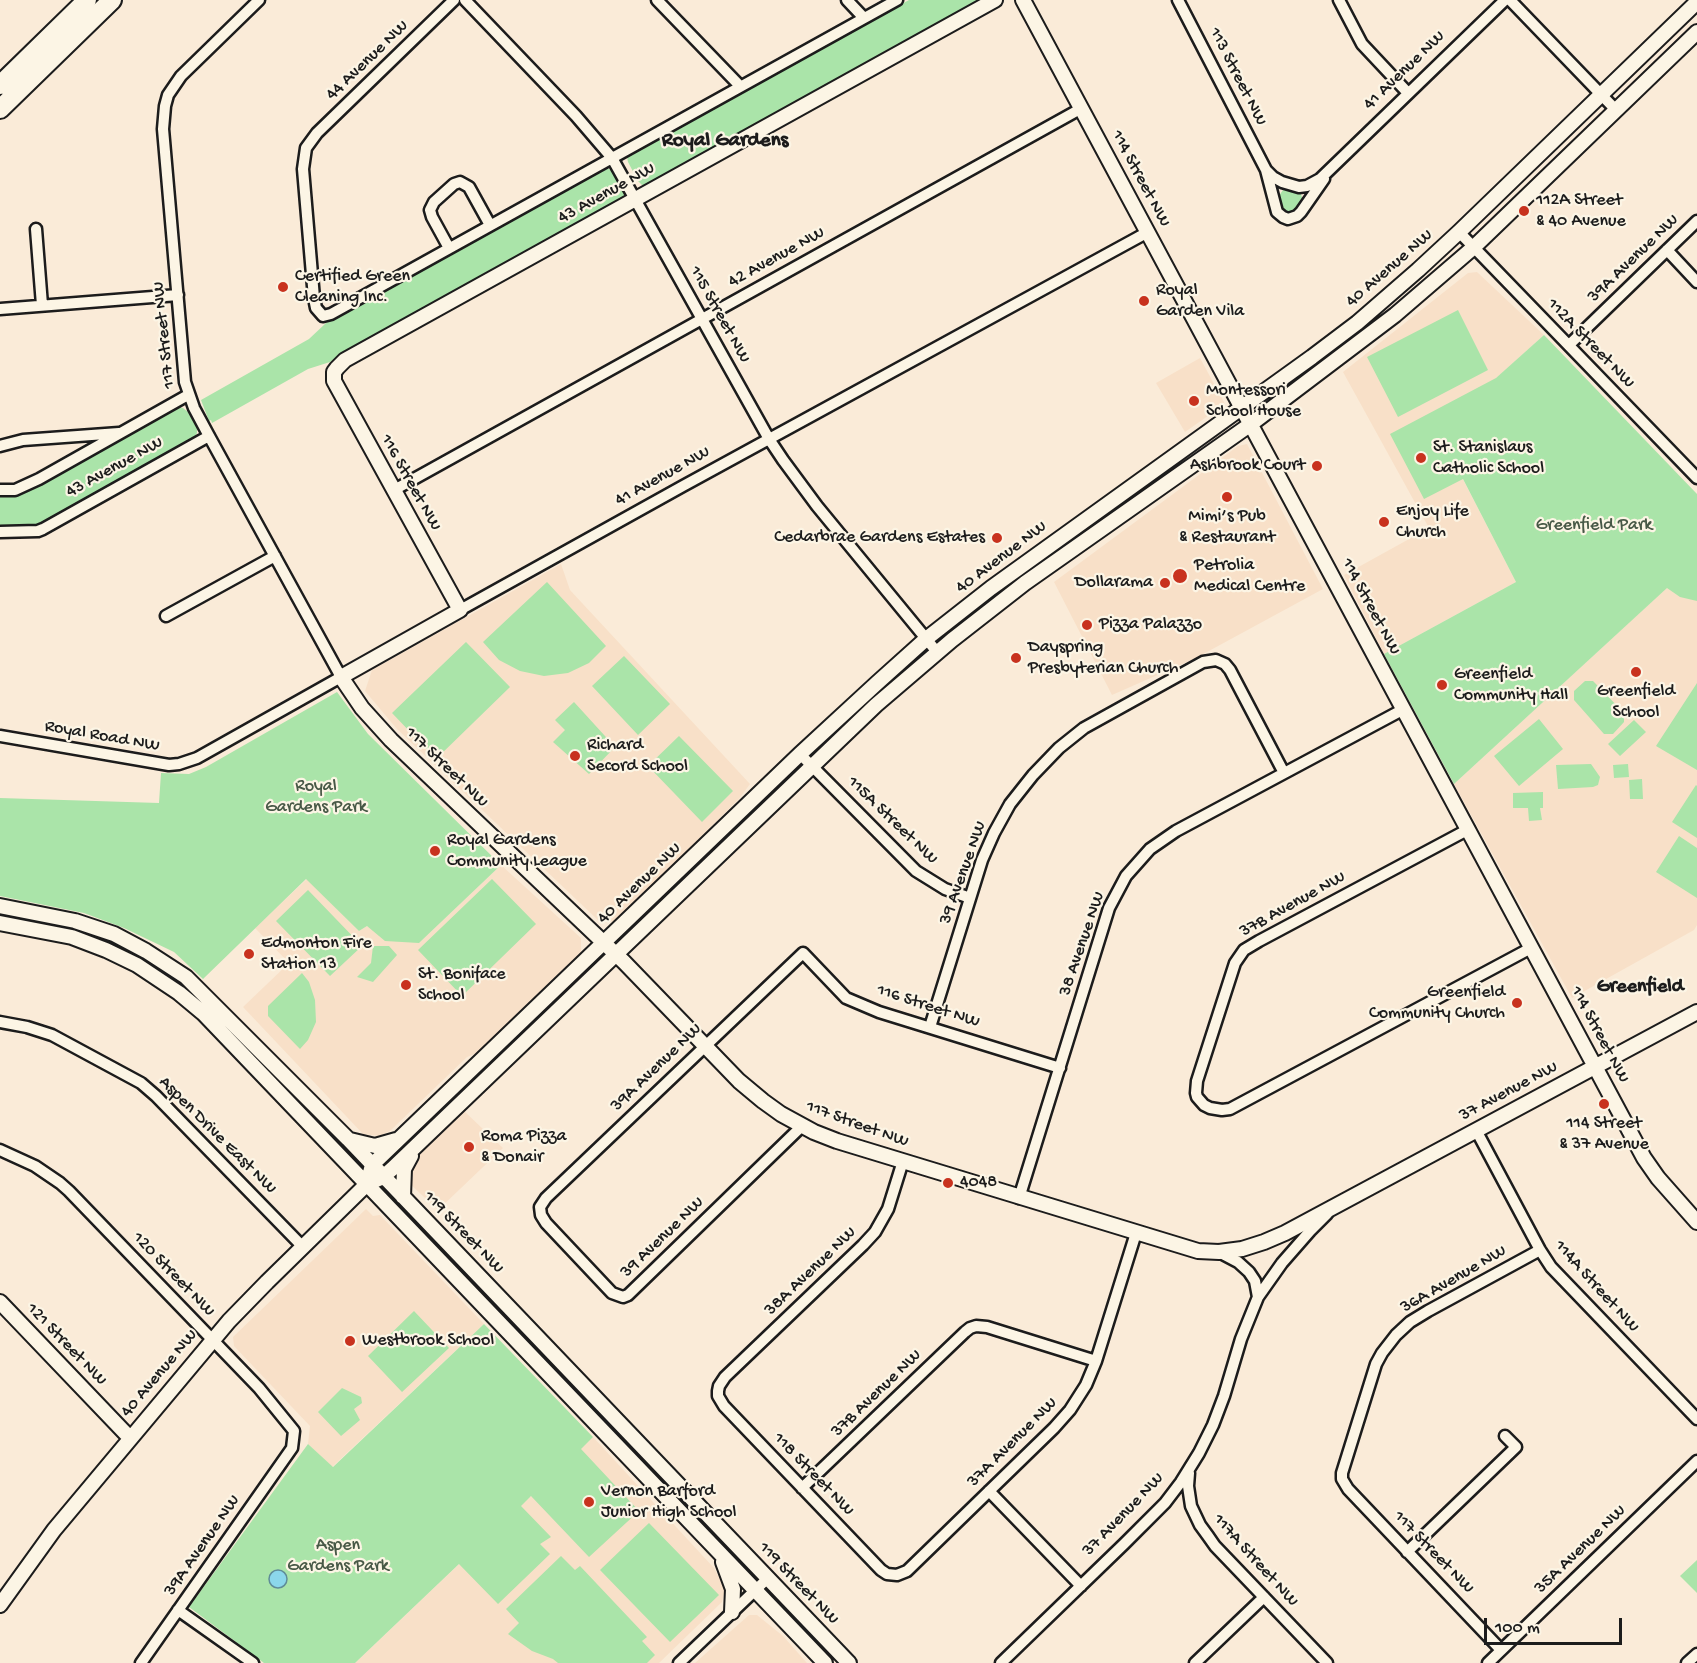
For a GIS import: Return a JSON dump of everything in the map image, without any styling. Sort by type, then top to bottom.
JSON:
[{"type":"highway","points":[[0,85],[87,0]]},
{"type":"highway","points":[[0,109],[112,0]]},
{"type":"street","name":"117 Street NW","points":[[259,0],[189,68],[168,95],[163,116],[183,368],[188,395],[208,436],[341,677],[362,708],[391,740],[615,954],[749,1091],[772,1108],[826,1137],[1136,1233],[1188,1248],[1219,1252]]},
{"type":"street","name":"44 Avenue NW","points":[[323,316],[316,308],[314,298],[303,169],[306,148],[317,133],[454,0]]},
{"type":"street","name":"115 Street NW","points":[[465,0],[581,121],[612,158],[769,439],[803,488],[937,652]]},
{"type":"street","points":[[657,0],[740,86]]},
{"type":"street","points":[[847,0],[864,18]]},
{"type":"street","name":"43 Avenue NW","points":[[323,316],[331,314],[897,0]]},
{"type":"street","name":"43 Avenue NW","points":[[334,372],[345,360],[995,0]]},
{"type":"street","name":"114 Street NW","points":[[1023,0],[1652,1171],[1697,1222]]},
{"type":"street","name":"113 Street NW","points":[[1178,0],[1266,170],[1277,212],[1288,219]]},
{"type":"street","points":[[1339,0],[1362,44],[1408,93]]},
{"type":"street","name":"41 Avenue NW","points":[[1266,170],[1273,177],[1293,185],[1313,184],[1505,0]]},
{"type":"street","points":[[1510,0],[1616,110]]},
{"type":"street","name":"40 Avenue NW","points":[[372,1165],[800,754],[926,639],[991,588],[1357,323],[1459,232],[1697,2]]},
{"type":"street","name":"40 Avenue NW","points":[[0,1605],[54,1530],[244,1305],[367,1184],[383,1177],[418,1144],[811,765],[937,652],[1026,583],[1251,424],[1395,315],[1474,248],[1697,32]]},
{"type":"street","name":"42 Avenue NW","points":[[394,490],[1082,108]]},
{"type":"street","name":"41 Avenue NW","points":[[1288,219],[1297,216],[1304,209],[1330,168]]},
{"type":"street","points":[[449,248],[430,210],[434,202],[454,184],[460,182],[469,188],[490,225]]},
{"type":"street","name":"39A Avenue NW","points":[[1569,345],[1697,221]]},
{"type":"street","points":[[36,230],[42,305]]},
{"type":"street","name":"41 Avenue NW","points":[[197,758],[769,439],[1148,232]]},
{"type":"street","name":"112A Street NW","points":[[1459,232],[1697,478]]},
{"type":"street","points":[[1667,250],[1697,282]]},
{"type":"street","points":[[0,309],[178,295]]},
{"type":"street","name":"116 Street NW","points":[[334,372],[334,381],[460,610]]},
{"type":"street","name":"43 Avenue NW","points":[[0,490],[15,490],[31,484],[188,395]]},
{"type":"street","name":"43 Avenue NW","points":[[0,446],[23,440],[122,433]]},
{"type":"street","name":"43 Avenue NW","points":[[0,532],[38,531],[208,436]]},
{"type":"street","points":[[165,616],[274,556]]},
{"type":"street","name":"39 Avenue NW","points":[[930,1027],[970,898],[987,849],[1002,817],[1027,782],[1070,738],[1099,719],[1203,662],[1216,660],[1225,664],[1230,670],[1284,772]]},
{"type":"street","name":"38 Avenue NW","points":[[1019,1197],[1109,908],[1126,876],[1144,855],[1163,839],[1404,709]]},
{"type":"street","name":"Royal Road NW","points":[[0,736],[169,765],[197,758]]},
{"type":"street","name":"115A Street NW","points":[[800,754],[916,872],[945,889],[970,898]]},
{"type":"street","name":"37B Avenue NW","points":[[1469,829],[1244,950],[1235,963],[1197,1081],[1196,1093],[1200,1101],[1216,1110],[1230,1109],[1532,948]]},
{"type":"street","name":"119 Street NW","points":[[0,906],[75,921],[114,934],[146,951],[186,977],[348,1139],[849,1663]]},
{"type":"street","name":"119 Street NW","points":[[0,923],[72,937],[106,950],[137,965],[203,1013],[825,1663]]},
{"type":"street","name":"116 Street NW","points":[[803,953],[846,998],[879,1012],[1060,1068]]},
{"type":"street","name":"39A Avenue NW","points":[[623,1297],[612,1293],[546,1223],[540,1207],[546,1198],[803,953]]},
{"type":"street","name":"37 Avenue NW","points":[[1219,1252],[1242,1249],[1264,1242],[1697,1012]]},
{"type":"street","name":"Aspen Drive East NW","points":[[0,1022],[52,1035],[141,1083],[303,1247]]},
{"type":"street","name":"39 Avenue NW","points":[[623,1297],[628,1295],[802,1126]]},
{"type":"street","name":"114A Street NW","points":[[1476,1130],[1551,1267],[1697,1419]]},
{"type":"street","points":[[348,1139],[375,1146],[401,1138]]},
{"type":"street","points":[[403,1197],[404,1169],[418,1144]]},
{"type":"street","name":"120 Street NW","points":[[0,1150],[35,1166],[60,1183],[259,1388],[294,1431],[292,1448]]},
{"type":"street","name":"38A Avenue NW","points":[[718,1391],[725,1377],[875,1232],[888,1209],[903,1161]]},
{"type":"street","points":[[367,1184],[372,1165]]},
{"type":"street","name":"37 Avenue NW","points":[[1001,1663],[1165,1503],[1190,1467],[1213,1425],[1241,1339],[1258,1297],[1296,1246],[1339,1204]]},
{"type":"street","name":"37A Avenue NW","points":[[892,1575],[907,1571],[1070,1410],[1086,1385],[1096,1361],[1136,1233]]},
{"type":"street","name":"36A Avenue NW","points":[[1342,1479],[1343,1468],[1374,1370],[1382,1353],[1396,1335],[1410,1322],[1428,1311],[1540,1250]]},
{"type":"street","points":[[1219,1252],[1246,1269],[1254,1279],[1258,1297]]},
{"type":"street","name":"121 Street NW","points":[[0,1302],[130,1438]]},
{"type":"street","name":"37B Avenue NW","points":[[802,1488],[965,1332],[976,1326],[987,1327],[1096,1361]]},
{"type":"street","name":"118 Street NW","points":[[718,1391],[718,1396],[724,1406],[880,1570],[892,1575]]},
{"type":"street","points":[[1407,1552],[1516,1447],[1505,1436]]},
{"type":"street","name":"39A Avenue NW","points":[[141,1663],[292,1448]]},
{"type":"street","name":"35A Avenue NW","points":[[1488,1663],[1697,1461]]},
{"type":"street","name":"117A Street NW","points":[[1190,1467],[1188,1495],[1200,1525],[1215,1546],[1327,1663]]},
{"type":"street","name":"117 Street NW","points":[[1342,1479],[1348,1489],[1501,1650]]},
{"type":"street","points":[[989,1491],[1081,1586]]},
{"type":"street","points":[[719,1552],[734,1590],[732,1612]]},
{"type":"street","points":[[679,1663],[768,1578]]},
{"type":"street","points":[[1195,1663],[1264,1597]]},
{"type":"street","points":[[178,1610],[254,1663]]},
{"type":"street","points":[[1687,1663],[1697,1654]]},
{"type":"shaded area","name":"St. Stanislaus Catholic School","points":[[1477,272],[1544,335],[1438,431],[1516,582],[1384,654],[1344,575],[1429,528],[1343,372],[1468,273]]},
{"type":"shaded area","points":[[1200,358],[1225,404],[1185,432],[1156,383]]},
{"type":"shaded area","points":[[1247,444],[1323,589],[1196,658],[1112,695],[1054,582],[1238,446]]},
{"type":"shaded area","name":"Greenfield School","points":[[1697,560],[1697,925],[1694,930],[1572,998],[1454,784]]},
{"type":"shaded area","name":"Richard Secord School","points":[[561,564],[570,590],[750,784],[739,799],[616,921],[601,923],[397,729],[365,691],[372,670]]},
{"type":"shaded area","name":"St. Boniface School","points":[[501,865],[581,938],[581,952],[477,1053],[467,1057],[390,1131],[379,1136],[363,1134],[243,1007],[289,963],[255,928],[307,879],[359,931],[367,926],[419,943]]},
{"type":"shaded area","points":[[463,1110],[503,1148],[438,1210],[409,1183],[410,1165]]},
{"type":"shaded area","name":"Westbrook School","points":[[366,1209],[373,1216],[380,1215],[484,1324],[332,1467],[308,1444],[310,1426],[234,1346],[233,1337]]},
{"type":"shaded area","name":"Vernon Barford Junior High School","points":[[593,1437],[714,1568],[725,1589],[722,1602],[659,1663],[355,1663]]},
{"type":"shaded area","points":[[749,1615],[757,1615],[783,1636],[807,1663],[695,1663]]},
{"type":"green space","points":[[909,0],[982,0],[647,186],[638,181],[628,162],[627,157],[631,154]]},
{"type":"green space","points":[[607,168],[614,172],[624,189],[625,194],[622,199],[330,362],[308,369],[212,423],[211,420],[209,421],[201,400],[309,339],[326,323]]},
{"type":"green space","points":[[1283,190],[1296,191],[1301,194],[1303,201],[1296,210],[1288,212],[1281,208],[1278,197]]},
{"type":"green space","points":[[1458,310],[1488,370],[1398,417],[1367,357]]},
{"type":"green space","name":"Greenfield Park","points":[[1544,335],[1697,494],[1697,601],[1680,597],[1667,588],[1454,784],[1384,654],[1516,582],[1463,479],[1424,499],[1390,434],[1496,378]]},
{"type":"green space","points":[[178,407],[188,412],[197,428],[194,438],[37,525],[0,525],[0,496],[26,491]]},
{"type":"green space","points":[[547,582],[606,646],[589,663],[568,673],[544,676],[520,671],[499,660],[483,642]]},
{"type":"green space","points":[[466,642],[510,687],[436,759],[392,713]]},
{"type":"green space","points":[[624,656],[670,704],[638,735],[592,686]]},
{"type":"green space","points":[[1585,681],[1593,681],[1624,713],[1624,722],[1613,734],[1604,734],[1574,700],[1574,691]]},
{"type":"green space","points":[[1697,683],[1697,770],[1656,746]]},
{"type":"green space","name":"Royal Gardens Park","points":[[337,692],[368,734],[501,865],[419,943],[385,941],[367,926],[359,931],[306,879],[203,979],[174,952],[124,928],[84,913],[0,896],[0,798],[159,803],[161,773],[189,774],[206,767]]},
{"type":"green space","points":[[574,702],[615,747],[589,774],[553,742],[565,730],[555,720]]},
{"type":"green space","points":[[1539,719],[1563,749],[1519,786],[1494,756]]},
{"type":"green space","points":[[1634,720],[1646,732],[1620,756],[1608,744]]},
{"type":"green space","points":[[679,736],[733,791],[702,822],[648,766]]},
{"type":"green space","points":[[1591,764],[1600,777],[1598,785],[1558,789],[1556,765]]},
{"type":"green space","points":[[1628,764],[1629,777],[1614,778],[1613,765]]},
{"type":"green space","points":[[1642,779],[1643,799],[1630,799],[1629,780]]},
{"type":"green space","points":[[1697,786],[1697,838],[1672,822]]},
{"type":"green space","points":[[1543,792],[1543,808],[1540,808],[1542,820],[1529,821],[1528,808],[1513,808],[1513,793]]},
{"type":"green space","points":[[1679,836],[1697,848],[1697,898],[1656,872]]},
{"type":"green space","points":[[492,879],[536,924],[462,996],[418,950]]},
{"type":"green space","points":[[308,890],[362,946],[330,976],[276,921]]},
{"type":"green space","points":[[373,946],[389,946],[397,955],[373,982],[357,977],[371,963]]},
{"type":"green space","points":[[302,973],[309,982],[315,1000],[316,1022],[308,1040],[300,1049],[268,1016],[268,1006]]},
{"type":"green space","points":[[414,1311],[449,1348],[402,1392],[368,1356]]},
{"type":"green space","name":"Aspen Gardens Park","points":[[484,1324],[593,1437],[581,1449],[639,1511],[589,1557],[531,1496],[521,1506],[551,1537],[540,1544],[550,1554],[498,1604],[459,1564],[355,1663],[264,1663],[189,1607],[308,1444],[333,1467]]},
{"type":"green space","points":[[342,1388],[361,1397],[362,1403],[354,1409],[360,1420],[341,1436],[318,1412]]},
{"type":"green space","points":[[649,1523],[719,1595],[670,1642],[600,1570]]},
{"type":"green space","points":[[561,1556],[575,1570],[580,1566],[647,1637],[642,1641],[655,1655],[647,1663],[558,1663],[532,1651],[508,1634],[519,1623],[506,1609]]},
{"type":"green space","points":[[1697,1560],[1697,1593],[1680,1576]]},
{"type":"water","points":[[278,1570],[284,1573],[287,1579],[284,1585],[278,1588],[272,1585],[269,1579],[272,1573]]},
{"type":"place","name":"112A Street & 40 Avenue","points":[[1524,211]]},
{"type":"place","name":"Certified Green Cleaning Inc.","points":[[283,287]]},
{"type":"place","name":"Royal Garden Vila","points":[[1144,301]]},
{"type":"place","name":"Montessori School House","points":[[1194,401]]},
{"type":"place","name":"St. Stanislaus Catholic School","points":[[1421,458]]},
{"type":"place","name":"Ashbrook Court","points":[[1317,466]]},
{"type":"place","name":"Mimi’s Pub & Restaurant","points":[[1227,497]]},
{"type":"place","name":"Enjoy Life Church","points":[[1384,522]]},
{"type":"place","name":"Cedarbrae Gardens Estates","points":[[997,538]]},
{"type":"place","name":"Petrolia Medical Centre","points":[[1180,576]]},
{"type":"place","name":"Dollarama","points":[[1165,583]]},
{"type":"place","name":"Pizza Palazzo","points":[[1087,625]]},
{"type":"place","name":"Dayspring Presbyterian Church","points":[[1016,658]]},
{"type":"place","name":"Greenfield School","points":[[1636,672]]},
{"type":"place","name":"Greenfield Community Hall","points":[[1442,685]]},
{"type":"place","name":"Richard Secord School","points":[[575,756]]},
{"type":"place","name":"Royal Gardens Community League","points":[[435,851]]},
{"type":"place","name":"Edmonton Fire Station 13","points":[[249,954]]},
{"type":"place","name":"St. Boniface School","points":[[406,985]]},
{"type":"place","name":"Greenfield Community Church","points":[[1517,1003]]},
{"type":"place","name":"114 Street & 37 Avenue","points":[[1604,1104]]},
{"type":"place","name":"Roma Pizza & Donair","points":[[469,1147]]},
{"type":"place","name":"4048","points":[[948,1183]]},
{"type":"place","name":"Westbrook School","points":[[350,1341]]},
{"type":"place","name":"Vernon Barford Junior High School","points":[[589,1502]]},
{"type":"district","name":"Royal Gardens","points":[[725,142]]},
{"type":"district","name":"Greenfield","points":[[1640,988]]}]
